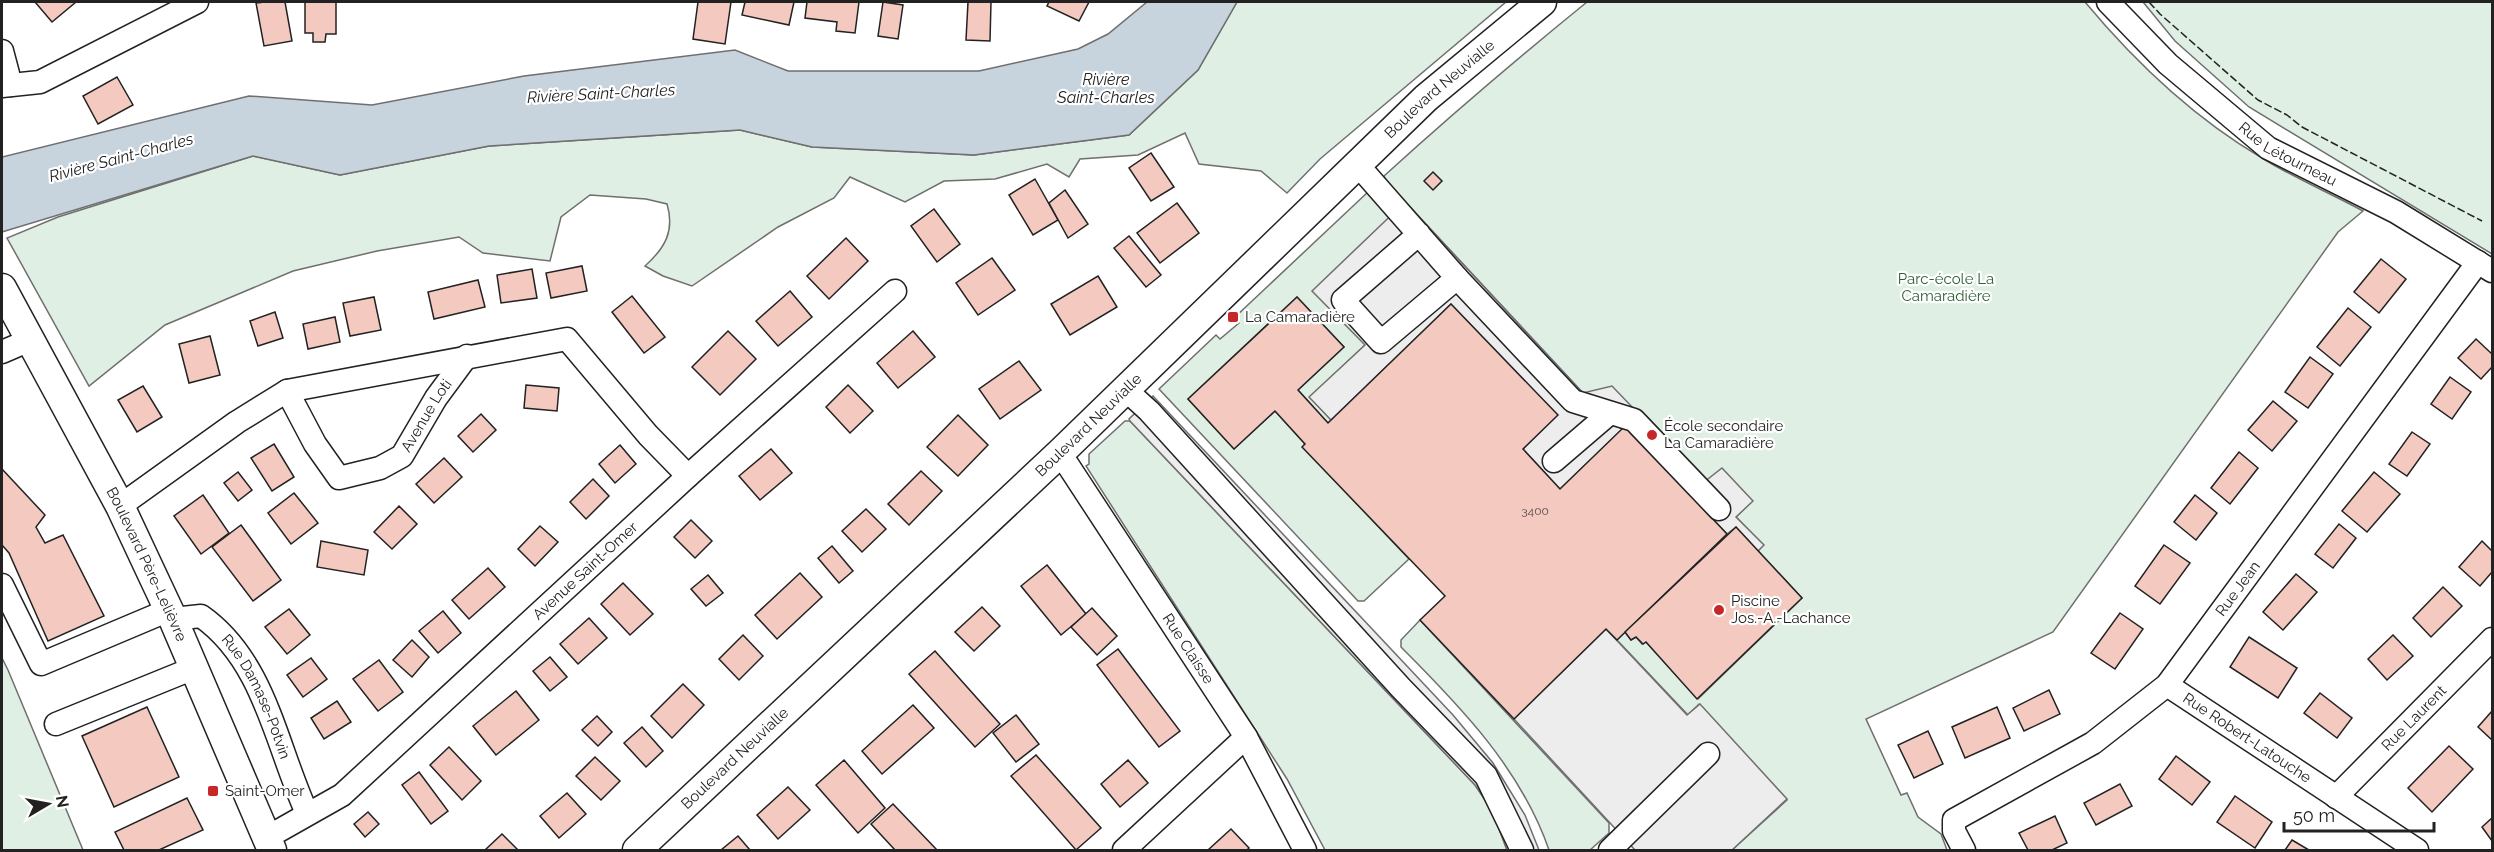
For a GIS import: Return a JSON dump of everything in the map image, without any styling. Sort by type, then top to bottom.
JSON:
[{"type":"main road","name":"Boulevard Neuvialle","points":[[636,850],[1060,453],[1426,98],[1542,2]]},
{"type":"main road","name":"Boulevard Père-Lelièvre","points":[[2,288],[120,506],[171,614],[269,844]]},
{"type":"street","points":[[2,51],[6,86],[40,82],[196,2]]},
{"type":"street","name":"Rue Létourneau","points":[[2109,2],[2168,64],[2268,148],[2397,212],[2486,267]]},
{"type":"street","points":[[1357,164],[1457,278],[1573,401],[1634,420],[1719,509]]},
{"type":"street","points":[[1419,234],[1343,300],[1381,342],[1457,278]]},
{"type":"street","name":"Rue Jean","points":[[1964,850],[1954,831],[1954,820],[2093,743],[2168,685],[2486,267]]},
{"type":"street","name":"Avenue Saint-Omer","points":[[269,844],[307,813],[342,795],[688,476],[895,291]]},
{"type":"street","name":"Avenue Loti","points":[[120,506],[237,422],[287,391],[567,339],[648,435],[688,476]]},
{"type":"street","points":[[2,352],[30,340]]},
{"type":"street","name":"Avenue Loti","points":[[287,391],[315,444],[339,478],[380,468],[402,456],[436,398],[468,356]]},
{"type":"street","points":[[1126,390],[1149,411],[1401,688],[1486,776],[1522,850]]},
{"type":"street","points":[[1554,461],[1610,412]]},
{"type":"street","name":"Rue Claisse","points":[[1060,453],[1245,736],[1305,850]]},
{"type":"street","points":[[2,585],[41,664],[171,614]]},
{"type":"street","name":"Rue Damase-Potvin","points":[[171,614],[201,615],[221,630],[239,652],[272,716],[307,813]]},
{"type":"street","name":"Rue Laurent","points":[[2337,797],[2493,639]]},
{"type":"street","points":[[56,724],[194,668]]},
{"type":"street","name":"Rue Robert-Latouche","points":[[2168,685],[2417,850]]},
{"type":"street","points":[[1124,850],[1245,736]]},
{"type":"street","points":[[1610,850],[1708,754]]},
{"type":"green space","points":[[1237,2],[1506,2],[1320,159],[1287,193],[1261,171],[1199,164],[1185,133],[1138,155],[1080,159],[1069,177],[1047,164],[995,179],[944,181],[905,202],[850,177],[834,198],[778,227],[692,286],[663,276],[645,266],[663,246],[669,231],[667,204],[646,199],[590,195],[561,217],[550,261],[483,253],[459,237],[377,251],[293,271],[165,325],[89,386],[7,238],[58,217],[253,156],[340,175],[489,146],[740,130],[812,147],[974,155],[1129,135],[1198,70]]},
{"type":"green space","name":"Parc-école La Camaradière","points":[[1587,2],[2085,2],[2124,46],[2189,107],[2237,142],[2274,165],[2363,211],[2338,232],[2053,632],[1866,719],[1901,795],[1907,793],[1918,817],[1941,834],[1947,850],[1732,850],[1787,800],[1699,704],[1688,715],[1617,640],[1625,632],[1631,640],[1636,637],[1642,644],[1646,642],[1698,699],[1802,598],[1758,551],[1763,545],[1736,517],[1752,501],[1704,482],[1583,393],[1386,181],[1384,176]]},
{"type":"green space","points":[[2143,2],[2492,2],[2492,254],[2249,107],[2175,41]]},
{"type":"green space","points":[[1369,191],[1391,215],[1365,345],[1310,397],[1331,420],[1328,423],[1298,390],[1344,347],[1297,297],[1188,399],[1234,449],[1275,411],[1305,444],[1303,447],[1409,559],[1364,601],[1358,601],[1159,389],[1216,335],[1220,339],[1239,323],[1234,318]]},
{"type":"green space","points":[[1125,421],[1130,421],[1475,785],[1492,810],[1507,850],[1325,850],[1287,779],[1086,466],[1089,464],[1089,454]]},
{"type":"green space","points":[[1420,620],[1609,823],[1609,833],[1590,850],[1549,850],[1537,820],[1506,766],[1467,716],[1401,647],[1401,640]]},
{"type":"green space","points":[[2,658],[8,670],[83,850],[2,850]]},
{"type":"shaded area","points":[[1405,202],[1583,393],[1612,386],[1704,482],[1722,468],[1753,501],[1736,517],[1764,545],[1758,551],[1736,527],[1727,534],[1625,427],[1560,489],[1523,449],[1557,415],[1451,304],[1331,420],[1309,397],[1365,345],[1312,291]]},
{"type":"shaded area","points":[[1153,396],[1453,715],[1493,763],[1525,815],[1539,850],[1507,850],[1492,810],[1475,785],[1130,421],[1129,419]]},
{"type":"shaded area","points":[[1606,629],[1687,715],[1700,704],[1787,799],[1732,850],[1635,850],[1514,719]]},
{"type":"water","name":"Rivière Saint-Charles","points":[[1147,2],[1237,2],[1198,70],[1129,135],[974,155],[812,147],[740,130],[489,146],[340,175],[253,156],[2,232],[2,157],[249,96],[372,105],[524,76],[735,50],[788,71],[979,71],[1078,49],[1108,34]]},
{"type":"building","points":[[35,2],[76,2],[52,22]]},
{"type":"building","points":[[285,2],[292,41],[264,46],[256,3]]},
{"type":"building","points":[[305,2],[336,2],[336,34],[326,34],[325,42],[313,42],[313,33],[305,33]]},
{"type":"building","points":[[698,2],[731,2],[725,44],[693,39]]},
{"type":"building","points":[[745,2],[794,2],[789,25],[742,15]]},
{"type":"building","points":[[807,2],[859,2],[855,33],[836,31],[837,22],[805,18]]},
{"type":"building","points":[[883,2],[903,5],[898,39],[878,36]]},
{"type":"building","points":[[968,2],[991,2],[990,41],[966,40]]},
{"type":"building","points":[[1049,2],[1089,2],[1079,21],[1047,6]]},
{"type":"building","points":[[117,77],[133,105],[98,124],[83,96]]},
{"type":"building","points":[[1151,153],[1174,187],[1151,201],[1129,168]]},
{"type":"building","points":[[1433,172],[1442,181],[1433,190],[1424,181]]},
{"type":"building","points":[[1035,179],[1058,220],[1033,235],[1009,195]]},
{"type":"building","points":[[1065,190],[1088,224],[1068,238],[1049,203]]},
{"type":"building","points":[[1177,203],[1199,233],[1160,263],[1137,233]]},
{"type":"building","points":[[934,209],[960,244],[937,262],[911,226]]},
{"type":"building","points":[[1129,236],[1161,275],[1146,287],[1114,248]]},
{"type":"building","points":[[846,238],[868,261],[829,299],[807,276]]},
{"type":"building","points":[[992,258],[1015,290],[978,315],[956,283]]},
{"type":"building","points":[[2381,259],[2406,279],[2379,313],[2354,292]]},
{"type":"building","points":[[582,266],[587,291],[551,298],[546,273]]},
{"type":"building","points":[[532,269],[537,298],[501,303],[497,275]]},
{"type":"building","points":[[1098,276],[1117,307],[1070,335],[1051,304]]},
{"type":"building","points":[[478,280],[485,307],[434,319],[428,292]]},
{"type":"building","points":[[790,291],[812,317],[778,346],[756,321]]},
{"type":"building","points":[[632,296],[665,337],[644,353],[612,312]]},
{"type":"building","points":[[374,297],[381,330],[350,336],[343,303]]},
{"type":"building","points":[[1297,297],[1344,347],[1298,390],[1328,423],[1451,304],[1558,415],[1523,449],[1560,489],[1625,426],[1727,534],[1617,640],[1606,629],[1514,719],[1420,620],[1445,596],[1302,447],[1305,444],[1275,411],[1234,449],[1188,399]]},
{"type":"building","points":[[2348,308],[2371,327],[2340,366],[2317,347]]},
{"type":"building","points":[[275,312],[283,338],[258,346],[250,321]]},
{"type":"building","points":[[335,317],[340,342],[308,349],[303,324]]},
{"type":"building","points":[[728,331],[756,359],[720,395],[692,367]]},
{"type":"building","points":[[913,331],[935,357],[898,388],[877,363]]},
{"type":"building","points":[[210,336],[220,375],[189,383],[179,344]]},
{"type":"building","points":[[2476,339],[2492,354],[2492,367],[2481,379],[2458,358]]},
{"type":"building","points":[[2310,357],[2333,374],[2308,408],[2285,392]]},
{"type":"building","points":[[1019,361],[1041,390],[1000,419],[979,389]]},
{"type":"building","points":[[2450,377],[2471,392],[2452,419],[2431,404]]},
{"type":"building","points":[[526,385],[559,388],[557,411],[524,408]]},
{"type":"building","points":[[848,385],[873,411],[850,433],[826,407]]},
{"type":"building","points":[[143,386],[162,417],[137,432],[118,400]]},
{"type":"building","points":[[2273,401],[2297,421],[2272,451],[2248,430]]},
{"type":"building","points":[[481,414],[496,430],[473,452],[458,436]]},
{"type":"building","points":[[958,415],[988,445],[958,476],[927,447]]},
{"type":"building","points":[[2412,432],[2430,444],[2407,476],[2389,464]]},
{"type":"building","points":[[274,444],[294,477],[272,491],[251,458]]},
{"type":"building","points":[[620,445],[636,464],[615,483],[599,464]]},
{"type":"building","points":[[771,449],[792,473],[760,500],[739,476]]},
{"type":"building","points":[[2239,452],[2258,468],[2230,504],[2211,488]]},
{"type":"building","points":[[444,458],[462,477],[434,503],[416,484]]},
{"type":"building","points":[[2,469],[45,515],[36,527],[45,543],[63,535],[104,616],[48,641],[9,553],[2,545]]},
{"type":"building","points":[[921,471],[942,491],[909,525],[888,504]]},
{"type":"building","points":[[238,472],[252,490],[238,501],[224,483]]},
{"type":"building","points":[[2374,472],[2400,494],[2367,532],[2342,511]]},
{"type":"building","points":[[593,479],[609,496],[586,519],[570,502]]},
{"type":"building","points":[[294,493],[318,523],[291,544],[268,513]]},
{"type":"building","points":[[203,495],[229,533],[201,554],[174,516]]},
{"type":"building","points":[[2195,495],[2217,513],[2196,540],[2174,522]]},
{"type":"building","points":[[399,506],[417,524],[392,549],[374,532]]},
{"type":"building","points":[[866,509],[886,529],[862,552],[842,531]]},
{"type":"building","points":[[691,520],[712,541],[695,558],[674,537]]},
{"type":"building","points":[[2339,524],[2356,538],[2333,568],[2315,554]]},
{"type":"building","points":[[241,525],[281,580],[253,601],[212,547]]},
{"type":"building","points":[[540,526],[558,542],[535,566],[518,549]]},
{"type":"building","name":"Piscine Jos.-A.-Lachance","points":[[1736,527],[1802,598],[1697,699],[1646,642],[1643,644],[1636,637],[1631,640],[1625,632]]},
{"type":"building","points":[[321,541],[368,550],[364,575],[317,567]]},
{"type":"building","points":[[2482,541],[2492,551],[2492,572],[2480,586],[2459,567]]},
{"type":"building","points":[[2164,545],[2190,563],[2160,604],[2135,586]]},
{"type":"building","points":[[832,546],[853,571],[839,583],[818,558]]},
{"type":"building","points":[[1047,565],[1086,614],[1061,635],[1021,586]]},
{"type":"building","points":[[488,568],[505,587],[469,619],[452,600]]},
{"type":"building","points":[[800,573],[822,597],[777,639],[755,615]]},
{"type":"building","points":[[2296,574],[2317,592],[2283,630],[2263,612]]},
{"type":"building","points":[[708,575],[723,593],[706,606],[691,589]]},
{"type":"building","points":[[623,583],[653,614],[630,635],[601,604]]},
{"type":"building","points":[[2443,587],[2462,606],[2431,637],[2413,618]]},
{"type":"building","points":[[982,607],[1000,626],[974,651],[955,632]]},
{"type":"building","points":[[1092,608],[1117,636],[1097,655],[1071,627]]},
{"type":"building","points":[[289,609],[310,635],[287,654],[265,627]]},
{"type":"building","points":[[443,611],[461,633],[438,653],[419,631]]},
{"type":"building","points":[[2120,613],[2143,629],[2115,669],[2091,653]]},
{"type":"building","points":[[589,618],[607,638],[578,664],[560,644]]},
{"type":"building","points":[[743,635],[763,656],[739,680],[719,659]]},
{"type":"building","points":[[2393,635],[2413,656],[2387,680],[2368,659]]},
{"type":"building","points":[[2249,637],[2297,668],[2278,698],[2230,667]]},
{"type":"building","points":[[412,640],[429,657],[412,677],[393,660]]},
{"type":"building","points":[[1118,649],[1180,731],[1159,747],[1097,665]]},
{"type":"building","points":[[935,651],[1000,724],[975,747],[909,674]]},
{"type":"building","points":[[550,657],[567,677],[550,691],[533,671]]},
{"type":"building","points":[[311,658],[327,679],[303,697],[287,675]]},
{"type":"building","points":[[379,660],[403,692],[378,711],[353,679]]},
{"type":"building","points":[[683,684],[704,705],[672,738],[651,716]]},
{"type":"building","points":[[2049,690],[2060,714],[2024,731],[2013,708]]},
{"type":"building","points":[[516,691],[539,720],[496,755],[473,726]]},
{"type":"building","points":[[2320,693],[2352,718],[2337,738],[2304,713]]},
{"type":"building","points":[[337,701],[351,722],[324,739],[311,718]]},
{"type":"building","points":[[913,705],[934,728],[882,774],[862,751]]},
{"type":"building","points":[[147,707],[179,777],[114,807],[82,736]]},
{"type":"building","points":[[1997,707],[2010,738],[1965,758],[1952,727]]},
{"type":"building","points":[[2492,711],[2492,740],[2478,727]]},
{"type":"building","points":[[1016,715],[1039,744],[1016,762],[993,733]]},
{"type":"building","points":[[597,716],[612,732],[598,746],[582,730]]},
{"type":"building","points":[[642,727],[663,751],[646,767],[624,743]]},
{"type":"building","points":[[1928,731],[1943,764],[1914,778],[1898,745]]},
{"type":"building","points":[[2449,746],[2473,769],[2432,812],[2408,788]]},
{"type":"building","points":[[449,747],[481,781],[462,800],[430,765]]},
{"type":"building","points":[[1036,755],[1101,828],[1076,850],[1011,776]]},
{"type":"building","points":[[2176,756],[2210,782],[2192,805],[2159,779]]},
{"type":"building","points":[[595,757],[620,781],[601,800],[576,776]]},
{"type":"building","points":[[844,760],[885,808],[858,833],[816,785]]},
{"type":"building","points":[[1128,760],[1148,783],[1120,807],[1101,784]]},
{"type":"building","points":[[419,772],[448,811],[431,824],[402,785]]},
{"type":"building","points":[[2120,784],[2132,806],[2096,825],[2084,803]]},
{"type":"building","points":[[788,787],[810,810],[778,839],[757,815]]},
{"type":"building","points":[[567,793],[586,814],[559,838],[540,816]]},
{"type":"building","points":[[2235,796],[2272,822],[2255,848],[2217,822]]},
{"type":"building","points":[[187,798],[203,830],[159,850],[124,850],[115,832]]},
{"type":"building","points":[[893,804],[937,850],[895,850],[871,824]]},
{"type":"building","points":[[368,812],[379,824],[365,837],[354,824]]},
{"type":"building","points":[[2055,816],[2067,843],[2052,850],[2028,850],[2019,833]]},
{"type":"building","points":[[2492,818],[2492,841],[2482,827]]},
{"type":"building","points":[[1231,829],[1249,848],[1247,850],[1208,850]]},
{"type":"building","points":[[502,834],[518,850],[485,850]]},
{"type":"building","points":[[738,836],[750,850],[721,850]]},
{"type":"building","points":[[2292,840],[2309,850],[2285,850]]},
{"type":"fence","points":[[2149,2],[2258,100],[2287,115],[2302,127],[2482,221]]},
{"type":"place","name":"La Camaradière","points":[[1233,317]]},
{"type":"place","name":"École secondaire La Camaradière","points":[[1652,435]]},
{"type":"place","name":"Piscine Jos.-A.-Lachance","points":[[1719,610]]},
{"type":"place","name":"Saint-Omer","points":[[213,791]]}]
